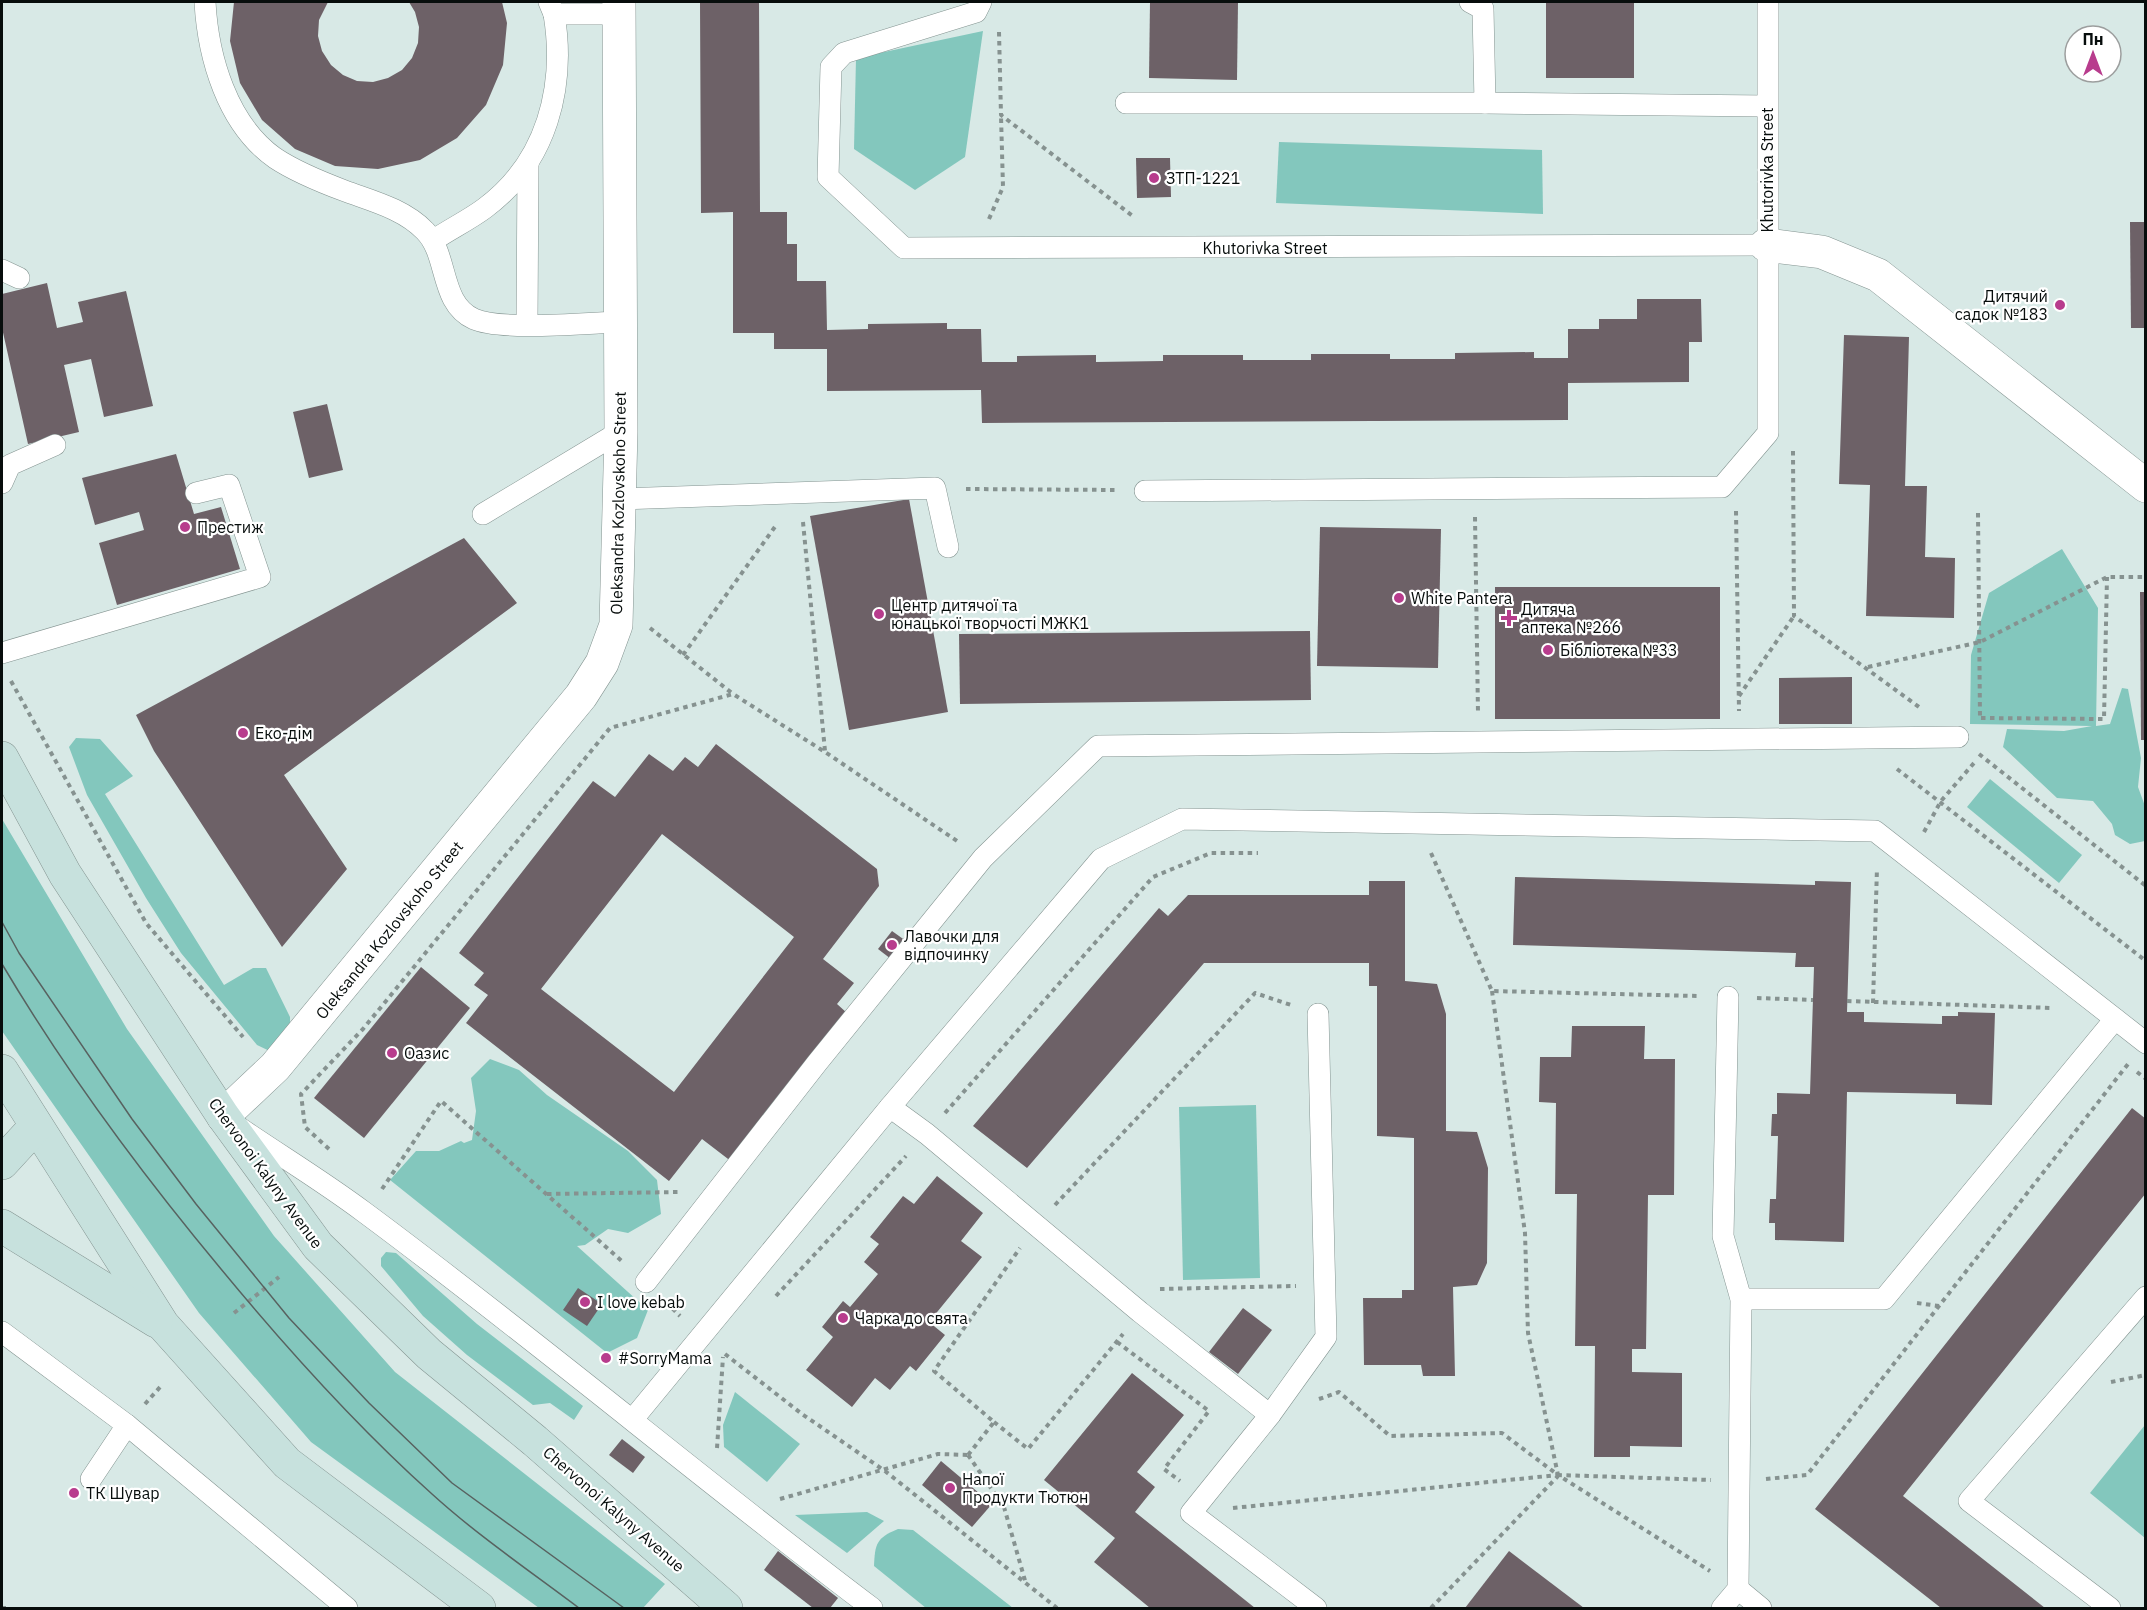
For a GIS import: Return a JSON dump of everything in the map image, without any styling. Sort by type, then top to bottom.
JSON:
[{"type":"main road","name":"Chervonoi Kalyny Avenue","points":[[2,758],[65,874],[223,1116],[318,1246],[429,1354],[535,1441],[726,1608]]},
{"type":"main road","points":[[2,1071],[163,1325],[287,1463],[479,1608]]},
{"type":"main road","points":[[2,1163],[36,1126]]},
{"type":"main road","points":[[2,1226],[163,1325]]},
{"type":"street","name":"Oleksandra Kozlovskoho Street","points":[[223,1116],[282,1059],[581,696],[602,663],[616,625],[621,431],[619,8]]},
{"type":"street","points":[[1766,245],[1822,252],[1878,275],[2145,486]]},
{"type":"lane","points":[[205,2],[206,24],[219,77],[240,122],[274,157],[318,180],[397,211],[417,223],[434,240],[454,301],[466,314],[482,322],[527,324],[619,322]]},
{"type":"lane","name":"Khutorivka Street","points":[[981,2],[976,12],[844,53],[831,67],[828,177],[904,248],[1766,245],[1768,2]]},
{"type":"lane","points":[[1470,2],[1483,9],[1485,103]]},
{"type":"lane","points":[[434,240],[484,209],[508,188],[528,165],[544,135],[553,103],[558,70],[558,42],[551,8],[619,8]]},
{"type":"lane","points":[[1126,103],[1767,106]]},
{"type":"lane","points":[[527,324],[528,165]]},
{"type":"lane","points":[[1145,491],[1722,487],[1768,432],[1766,245]]},
{"type":"lane","points":[[483,514],[621,431]]},
{"type":"lane","points":[[2,483],[10,465],[56,445]]},
{"type":"lane","points":[[2,653],[260,578],[229,484],[196,493]]},
{"type":"lane","points":[[620,499],[935,488],[948,547]]},
{"type":"lane","points":[[646,1282],[983,858],[1098,746],[1958,737]]},
{"type":"lane","points":[[633,1419],[890,1107],[1101,859],[1182,819],[1875,831],[2145,1042]]},
{"type":"lane","points":[[1722,1608],[1738,1589],[1741,1299],[1723,1236],[1728,997]]},
{"type":"lane","points":[[1316,1608],[1191,1513],[1270,1415],[1326,1337],[1318,1014]]},
{"type":"lane","points":[[1741,1299],[1884,1299],[2115,1018]]},
{"type":"lane","points":[[890,1107],[927,1134],[1140,1312],[1270,1415]]},
{"type":"lane","points":[[223,1116],[363,1211],[633,1419],[748,1515],[872,1608]]},
{"type":"lane","points":[[2110,1608],[1969,1501],[2145,1297]]},
{"type":"lane","points":[[2,1332],[127,1425],[347,1608]]},
{"type":"lane","points":[[91,1479],[127,1425]]},
{"type":"lane","points":[[1738,1589],[1761,1608]]},
{"type":"path","points":[[976,248],[1003,187],[998,24]]},
{"type":"path","points":[[1000,115],[1174,248]]},
{"type":"path","points":[[1739,696],[1794,616],[1793,450]]},
{"type":"path","points":[[1735,472],[1739,740]]},
{"type":"path","points":[[935,488],[1145,491]]},
{"type":"path","points":[[1474,489],[1478,742]]},
{"type":"path","points":[[800,492],[683,655],[733,694],[825,752],[944,833]]},
{"type":"path","points":[[800,492],[825,752]]},
{"type":"path","points":[[1978,513],[1981,728]]},
{"type":"path","points":[[1867,667],[1980,642],[2107,577],[2145,577]]},
{"type":"path","points":[[1980,718],[2104,719],[2107,577]]},
{"type":"path","points":[[1794,616],[1867,667],[2145,886]]},
{"type":"path","points":[[7,675],[146,923],[243,1038]]},
{"type":"path","points":[[338,1156],[305,1127],[301,1094],[363,1029],[610,728],[733,694]]},
{"type":"path","points":[[1855,738],[1941,801],[2145,961]]},
{"type":"path","points":[[1873,1003],[1877,862],[1909,858],[1941,801],[1981,756],[1981,746]]},
{"type":"path","points":[[772,1300],[927,1134],[1153,877],[1211,853],[1270,853]]},
{"type":"path","points":[[1420,853],[1442,854]]},
{"type":"path","points":[[1431,853],[1491,991],[1525,1233],[1528,1333],[1558,1476]]},
{"type":"path","points":[[1491,991],[1813,1000]]},
{"type":"path","points":[[1140,1312],[1028,1449],[934,1371],[1036,1225],[1255,993],[1318,1014]]},
{"type":"path","points":[[1847,1001],[2056,1008]]},
{"type":"path","points":[[1191,1513],[1558,1476],[1739,1481],[1808,1476],[2128,1064]]},
{"type":"path","points":[[379,1192],[441,1101],[646,1282],[700,1335]]},
{"type":"path","points":[[546,1194],[717,1191]]},
{"type":"path","points":[[234,1313],[279,1277]]},
{"type":"path","points":[[1114,1290],[1325,1286]]},
{"type":"path","points":[[716,1447],[723,1353],[732,1344]]},
{"type":"path","points":[[723,1353],[802,1414],[885,1471],[1058,1608]]},
{"type":"path","points":[[1270,1415],[1340,1392],[1390,1436],[1502,1433],[1558,1476],[1738,1589]]},
{"type":"path","points":[[968,1455],[994,1422]]},
{"type":"path","points":[[776,1500],[885,1471],[938,1454],[968,1455]]},
{"type":"path","points":[[968,1455],[1004,1507],[1026,1584]]},
{"type":"path","points":[[1431,1608],[1558,1476]]},
{"type":"green space","points":[[983,31],[965,157],[915,190],[854,149],[856,58]]},
{"type":"green space","points":[[1279,142],[1542,150],[1543,214],[1276,203]]},
{"type":"green space","points":[[2062,549],[2098,608],[2096,726],[2110,724],[2122,688],[2128,689],[2141,758],[2138,787],[2145,806],[2145,841],[2130,844],[2115,835],[2112,824],[2093,801],[2057,798],[2003,747],[2007,729],[2064,731],[2092,726],[1970,724],[1971,655],[1989,593]]},
{"type":"green space","points":[[76,738],[100,739],[133,776],[105,794],[224,985],[253,968],[266,968],[290,1017],[290,1041],[278,1055],[257,1045],[181,953],[146,898],[87,795],[69,747]]},
{"type":"green space","points":[[1990,779],[2082,855],[2059,883],[1967,807]]},
{"type":"green space","points":[[2,819],[127,1029],[274,1236],[395,1372],[665,1584],[643,1608],[539,1608],[311,1442],[199,1313],[2,1031]]},
{"type":"green space","points":[[490,1059],[519,1070],[547,1095],[628,1151],[657,1180],[661,1214],[628,1233],[608,1229],[585,1245],[577,1246],[648,1310],[637,1338],[607,1353],[390,1180],[416,1151],[439,1151],[461,1141],[464,1143],[472,1140],[476,1111],[471,1078]]},
{"type":"green space","points":[[1256,1105],[1260,1278],[1183,1280],[1179,1107]]},
{"type":"green space","points":[[386,1252],[396,1253],[477,1324],[583,1406],[574,1420],[550,1403],[533,1405],[467,1355],[423,1316],[381,1266],[381,1258]]},
{"type":"green space","points":[[735,1392],[800,1444],[767,1482],[724,1447],[723,1425]]},
{"type":"green space","points":[[2145,1425],[2145,1538],[2090,1493]]},
{"type":"green space","points":[[867,1512],[884,1521],[847,1553],[795,1515]]},
{"type":"green space","points":[[898,1529],[913,1530],[1013,1608],[926,1608],[874,1566],[878,1543],[885,1535]]},
{"type":"building","points":[[234,2],[328,2],[319,20],[318,36],[322,51],[331,65],[343,75],[357,81],[373,82],[388,78],[402,70],[412,58],[418,43],[419,27],[415,12],[409,2],[502,2],[507,23],[503,65],[486,105],[457,138],[420,160],[378,169],[335,166],[295,149],[262,120],[240,83],[230,41]]},
{"type":"building","points":[[700,2],[759,2],[760,212],[787,212],[787,244],[797,244],[797,281],[826,281],[827,330],[868,329],[868,324],[947,323],[947,329],[981,329],[982,362],[1017,362],[1017,356],[1096,355],[1096,362],[1163,361],[1163,355],[1243,355],[1243,360],[1311,360],[1311,354],[1390,354],[1390,359],[1455,359],[1455,353],[1534,352],[1534,358],[1568,358],[1568,329],[1599,329],[1599,319],[1637,319],[1637,299],[1701,299],[1702,342],[1689,342],[1689,382],[1568,383],[1568,420],[982,423],[981,390],[827,391],[827,349],[774,349],[774,333],[733,333],[733,212],[701,213]]},
{"type":"building","points":[[1150,2],[1238,2],[1237,80],[1149,78]]},
{"type":"building","points":[[1546,2],[1634,2],[1634,78],[1546,78]]},
{"type":"building","name":"ЗТП-1221","points":[[1136,158],[1170,158],[1171,197],[1137,198]]},
{"type":"building","points":[[2130,222],[2146,222],[2146,328],[2131,328]]},
{"type":"building","points":[[47,283],[57,328],[83,322],[78,302],[126,291],[153,406],[104,417],[91,359],[64,365],[79,432],[28,444],[2,328],[2,294]]},
{"type":"building","points":[[1844,335],[1909,337],[1905,486],[1927,486],[1925,557],[1955,558],[1954,618],[1866,616],[1870,485],[1839,484]]},
{"type":"building","points":[[327,404],[343,470],[309,478],[293,412]]},
{"type":"building","name":"Престиж","points":[[176,454],[194,514],[221,507],[240,569],[117,605],[99,543],[144,530],[139,512],[95,525],[82,478]]},
{"type":"building","name":"Центр дитячої та юнацької творчості МЖК1","points":[[909,499],[948,712],[849,730],[810,516]]},
{"type":"building","points":[[1320,527],[1441,529],[1438,668],[1317,666]]},
{"type":"building","name":"Еко-дім","points":[[464,538],[517,603],[284,775],[347,869],[282,947],[154,751],[136,715]]},
{"type":"building","points":[[1495,587],[1720,587],[1720,719],[1495,719]]},
{"type":"building","points":[[2140,592],[2146,592],[2146,740],[2141,740]]},
{"type":"building","points":[[1310,631],[1311,700],[960,704],[959,634]]},
{"type":"building","points":[[1852,677],[1852,724],[1779,724],[1779,678]]},
{"type":"building","points":[[716,744],[877,869],[879,886],[823,959],[854,983],[837,1004],[847,1013],[732,1162],[702,1139],[669,1181],[466,1023],[488,995],[474,985],[484,973],[459,953],[593,781],[615,797],[649,754],[673,771],[685,757],[698,767]],"holes":[[[662,834],[794,937],[674,1092],[541,989]]]},
{"type":"building","points":[[1515,877],[1815,885],[1815,881],[1851,882],[1847,1012],[1864,1012],[1864,1022],[1942,1024],[1942,1016],[1958,1016],[1958,1012],[1995,1013],[1992,1105],[1956,1104],[1956,1094],[1847,1092],[1844,1242],[1775,1240],[1775,1223],[1769,1223],[1770,1199],[1776,1199],[1778,1136],[1771,1136],[1772,1114],[1777,1114],[1777,1093],[1810,1094],[1814,967],[1795,967],[1796,953],[1513,945]]},
{"type":"building","points":[[1369,881],[1405,881],[1405,981],[1437,984],[1446,1014],[1446,1131],[1477,1132],[1488,1168],[1487,1263],[1477,1285],[1453,1287],[1455,1376],[1423,1376],[1421,1365],[1364,1365],[1363,1298],[1402,1298],[1402,1290],[1414,1290],[1414,1138],[1377,1136],[1377,986],[1369,986],[1369,963],[1204,963],[1027,1168],[973,1126],[1159,908],[1168,916],[1188,895],[1369,895]]},
{"type":"building","name":"Лавочки для відпочинку","points":[[892,931],[906,941],[891,959],[878,949]]},
{"type":"building","name":"Оазис","points":[[421,967],[470,1008],[364,1138],[314,1098]]},
{"type":"building","points":[[1572,1026],[1645,1026],[1644,1059],[1675,1059],[1674,1195],[1648,1195],[1646,1349],[1632,1349],[1632,1372],[1682,1373],[1682,1447],[1630,1446],[1630,1457],[1594,1457],[1595,1346],[1575,1346],[1577,1194],[1555,1194],[1556,1103],[1539,1102],[1540,1057],[1571,1057]]},
{"type":"building","points":[[2132,1108],[2146,1119],[2146,1193],[1903,1496],[2045,1608],[1941,1608],[1815,1509]]},
{"type":"building","points":[[937,1176],[983,1213],[961,1241],[982,1257],[929,1322],[945,1335],[916,1371],[910,1366],[890,1390],[875,1378],[852,1407],[806,1370],[833,1337],[822,1327],[843,1301],[850,1307],[878,1274],[864,1262],[879,1244],[870,1237],[903,1196],[914,1204]]},
{"type":"building","points":[[578,1288],[602,1304],[587,1326],[563,1310]]},
{"type":"building","points":[[1243,1308],[1272,1330],[1238,1374],[1209,1352]]},
{"type":"building","points":[[1132,1373],[1184,1415],[1137,1472],[1155,1487],[1135,1512],[1255,1608],[1150,1608],[1094,1562],[1115,1538],[1044,1480]]},
{"type":"building","points":[[622,1439],[645,1457],[633,1473],[609,1455]]},
{"type":"building","points":[[941,1461],[992,1504],[972,1527],[922,1485]]},
{"type":"building","points":[[778,1551],[838,1598],[830,1608],[813,1608],[764,1570]]},
{"type":"building","points":[[1509,1551],[1584,1608],[1465,1608]]},
{"type":"tram line","points":[[2,922],[19,953],[132,1119],[196,1204],[289,1318],[369,1403],[452,1483],[624,1608]]},
{"type":"tram line","points":[[2,964],[78,1083],[133,1159],[221,1269],[296,1357],[349,1414],[432,1494],[485,1538],[579,1608]]},
{"type":"place","name":"ЗТП-1221","points":[[1154,178]]},
{"type":"place","name":"Дитячий садок №183","points":[[2060,305]]},
{"type":"place","name":"Престиж","points":[[185,527]]},
{"type":"place","name":"White Pantera","points":[[1399,598]]},
{"type":"place","name":"Центр дитячої та юнацької творчості МЖК1","points":[[879,614]]},
{"type":"place","name":"Дитяча аптека №266","points":[[1509,618]]},
{"type":"place","name":"Бібліотека №33","points":[[1548,650]]},
{"type":"place","name":"Еко-дім","points":[[243,733]]},
{"type":"place","name":"Лавочки для відпочинку","points":[[892,945]]},
{"type":"place","name":"Оазис","points":[[392,1053]]},
{"type":"place","name":"I love kebab","points":[[585,1302]]},
{"type":"place","name":"Чарка до свята","points":[[843,1318]]},
{"type":"place","name":"#SorryMama","points":[[606,1358]]},
{"type":"place","name":"Напої Продукти Тютюн","points":[[950,1488]]},
{"type":"place","name":"ТК Шувар","points":[[74,1493]]}]
